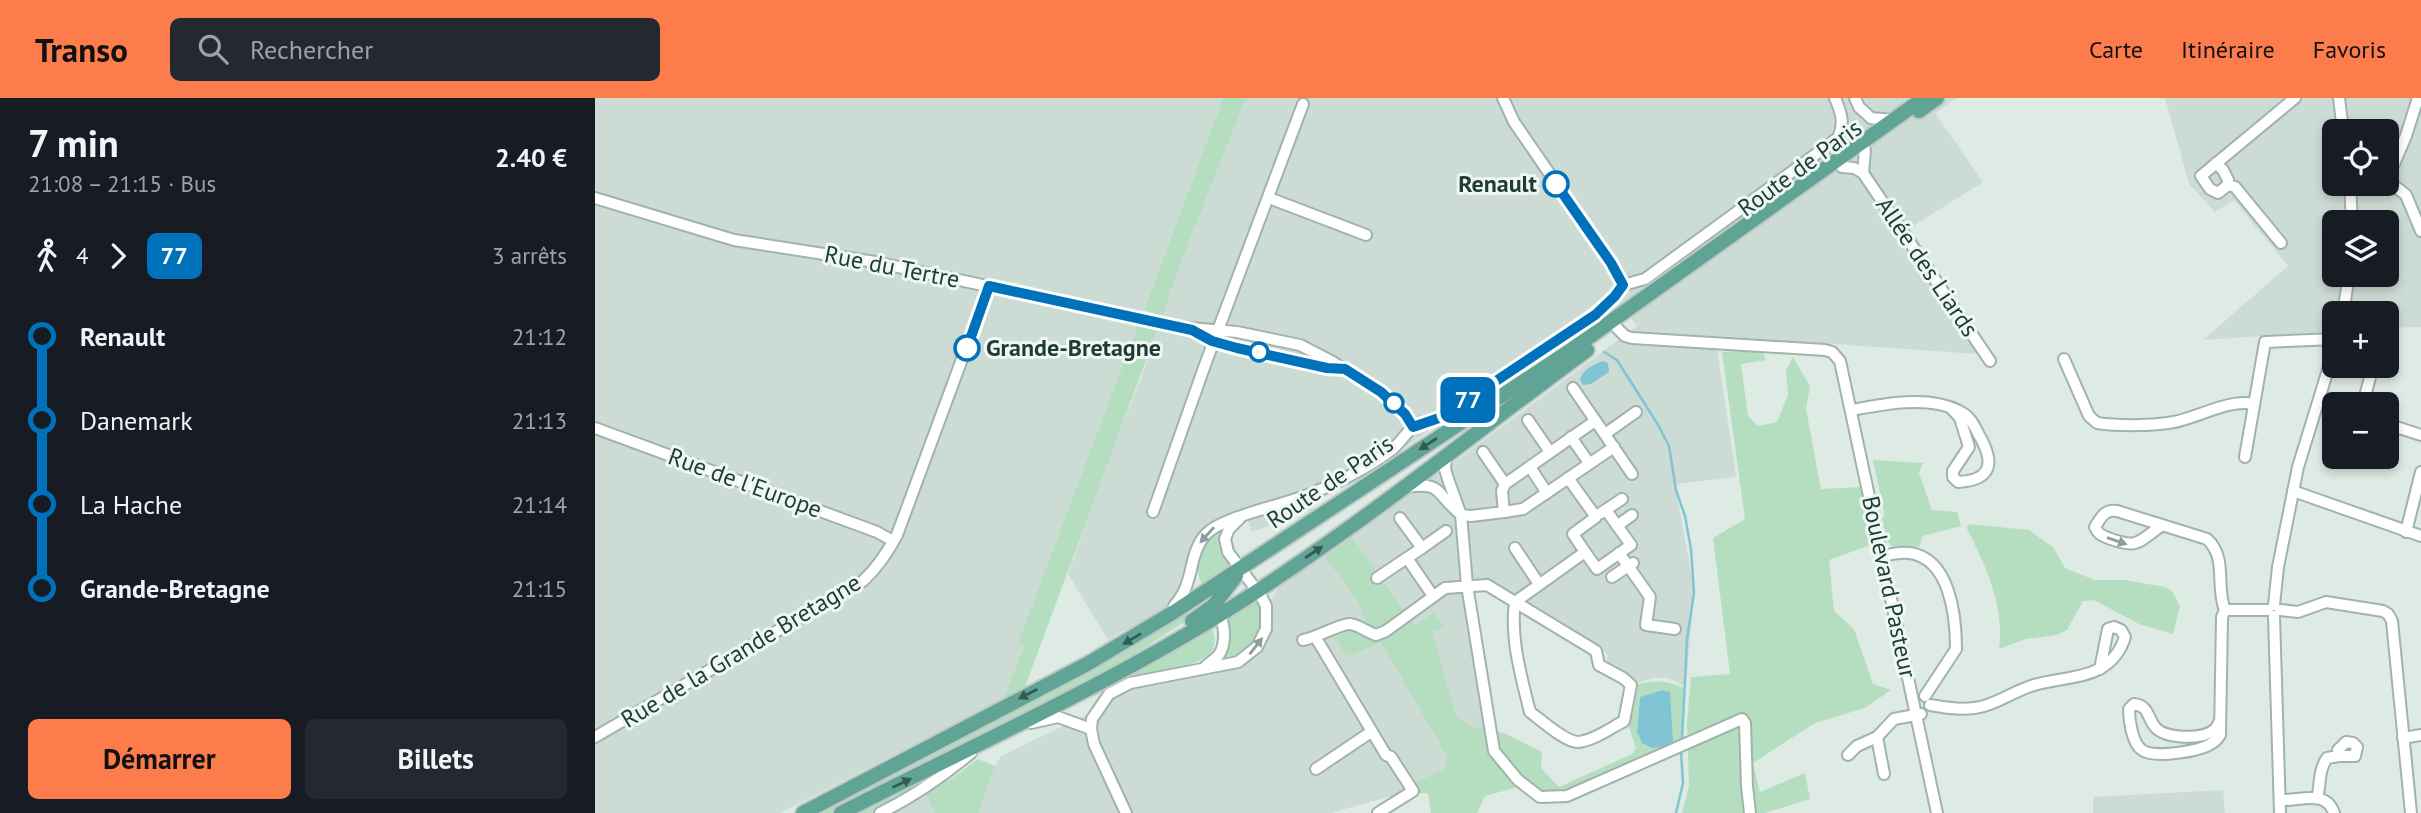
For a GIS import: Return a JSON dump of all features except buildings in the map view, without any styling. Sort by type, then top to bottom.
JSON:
[{"type":"main road","name":"Route de Paris","points":[[803,813],[1089,663],[1203,593],[1243,573],[1294,533],[1571,350],[1924,98]]},
{"type":"main road","name":"Route de Paris","points":[[841,813],[1136,663],[1217,610],[1257,590],[1403,487],[1617,328],[1937,98]]},
{"type":"main road","points":[[1217,610],[1243,573]]},
{"type":"street","points":[[1503,98],[1514,122],[1611,263],[1623,285]]},
{"type":"street","points":[[1174,612],[1174,606],[1187,588],[1194,554],[1215,526],[1308,495],[1342,480],[1392,450],[1413,427],[1442,417],[1595,315],[1623,285],[1645,279],[1838,138],[1842,122],[1835,98]]},
{"type":"street","points":[[2216,163],[2223,170],[2228,185],[2223,190],[2214,192],[2201,176],[2216,163],[2295,98]]},
{"type":"street","points":[[2339,98],[2342,119]]},
{"type":"street","points":[[2399,152],[2418,98]]},
{"type":"street","points":[[1842,122],[1856,117],[1857,102]]},
{"type":"street","points":[[1857,102],[1871,118],[1893,120]]},
{"type":"street","points":[[1153,512],[1303,104]]},
{"type":"street","name":"Allée des Liards","points":[[1863,173],[1865,150]]},
{"type":"street","name":"Allée des Liards","points":[[1842,167],[1854,168],[1863,173],[1990,361]]},
{"type":"street","points":[[2228,185],[2235,187],[2280,243]]},
{"type":"street","points":[[2399,189],[2406,195],[2421,231]]},
{"type":"street","name":"Rue du Tertre","points":[[595,198],[734,240],[875,262],[989,286],[1192,330],[1327,368],[1345,369],[1381,392],[1405,414],[1413,427]]},
{"type":"street","points":[[1269,198],[1366,235]]},
{"type":"street","name":"Rue de la Grande Bretagne","points":[[595,737],[863,581],[884,558],[893,541],[989,286]]},
{"type":"street","name":"Boulevard Pasteur","points":[[1617,328],[1625,336],[1632,338],[1825,350],[1832,352],[1840,361],[1937,813]]},
{"type":"street","points":[[2245,457],[2265,342],[2322,340]]},
{"type":"street","points":[[2063,359],[2089,416],[2097,423],[2172,422],[2218,408],[2247,402],[2253,404]]},
{"type":"street","points":[[2280,813],[2274,610],[2278,567],[2298,467],[2325,378]]},
{"type":"street","points":[[1573,388],[1632,474]]},
{"type":"street","points":[[1852,410],[1891,403],[1918,402],[1951,408],[1971,419],[1990,457],[1989,467],[1981,476],[1968,481],[1958,482],[1954,477],[1954,471],[1969,447],[1960,418],[1951,408]]},
{"type":"street","points":[[1605,434],[1636,412]]},
{"type":"street","points":[[1528,420],[1550,452]]},
{"type":"street","points":[[1504,512],[1502,491],[1506,484],[1595,421]]},
{"type":"street","name":"Rue de l'Europe","points":[[595,428],[877,532],[893,541]]},
{"type":"street","points":[[2399,428],[2421,435]]},
{"type":"street","points":[[1571,437],[1589,463]]},
{"type":"street","points":[[1403,487],[1427,484],[1434,487],[1461,515],[1523,509],[1614,447]]},
{"type":"street","points":[[1483,452],[1506,484]]},
{"type":"street","points":[[1446,455],[1445,469],[1461,515],[1467,585],[1494,751],[1518,780],[1540,797],[1567,796],[1742,719],[1745,723],[1750,813]]},
{"type":"street","points":[[1530,467],[1547,493]]},
{"type":"street","points":[[2406,532],[2421,472]]},
{"type":"street","points":[[1569,478],[1596,517]]},
{"type":"street","points":[[2293,491],[2421,536]]},
{"type":"street","points":[[1606,510],[1631,545],[1597,569],[1573,534],[1596,517],[1606,510],[1622,499]]},
{"type":"street","points":[[2161,526],[2136,544],[2126,545],[2100,535],[2095,527],[2110,510],[2207,539],[2213,545],[2220,562],[2221,601],[2225,610],[2221,627],[2220,735],[2214,743],[2177,752],[2151,754],[2142,750],[2135,741],[2129,718],[2129,709],[2134,704],[2142,705],[2156,729],[2171,736],[2203,735],[2214,730],[2220,721]]},
{"type":"street","points":[[1617,526],[1632,515]]},
{"type":"street","points":[[1126,813],[1094,744],[1091,729],[1096,711],[1109,694],[1130,683],[1238,662],[1257,647],[1266,629],[1266,606],[1229,552],[1225,539],[1229,529],[1241,518]]},
{"type":"street","points":[[1400,518],[1422,548]]},
{"type":"street","points":[[1377,578],[1446,531]]},
{"type":"street","points":[[1515,548],[1539,584]]},
{"type":"street","points":[[1303,640],[1316,638],[1346,623],[1376,635],[1386,631],[1445,588],[1487,585],[1514,602],[1596,651],[1599,665],[1631,685],[1624,721],[1577,742],[1566,739],[1529,712],[1512,619],[1514,602],[1585,552]]},
{"type":"street","points":[[1619,553],[1631,564],[1650,597],[1646,625],[1675,629]]},
{"type":"street","points":[[1848,755],[1877,737],[1894,719],[1923,714],[1927,701],[1957,649],[1951,605],[1938,569],[1931,561],[1910,553],[1883,556]]},
{"type":"street","points":[[1407,558],[1433,596]]},
{"type":"street","points":[[1612,577],[1631,564]]},
{"type":"street","points":[[1192,570],[1203,593],[1217,610],[1223,644],[1220,654],[1202,669]]},
{"type":"street","points":[[2225,610],[2298,612],[2326,602],[2388,614],[2392,621],[2411,813]]},
{"type":"street","points":[[1316,638],[1371,732],[1413,790],[1378,813]]},
{"type":"street","points":[[1912,695],[1927,701],[1968,709],[1976,708],[2036,685],[2085,677],[2100,669]]},
{"type":"street","points":[[1021,723],[1058,717],[1091,729]]},
{"type":"street","points":[[1316,769],[1371,732]]},
{"type":"street","points":[[2403,738],[2421,736]]},
{"type":"street","points":[[1877,737],[1884,774]]},
{"type":"street","points":[[880,813],[903,802],[949,771],[982,743]]},
{"type":"street","points":[[2317,798],[2323,764],[2327,758],[2339,756]]},
{"type":"street","points":[[2280,800],[2317,798],[2331,804],[2334,813]]},
{"type":"shaded area","points":[[595,98],[1223,98],[1019,643],[1024,647],[1003,699],[780,813],[595,813]]},
{"type":"shaded area","points":[[1246,98],[1956,98],[1935,113],[1983,182],[1910,228],[1993,355],[1715,336],[1736,477],[1675,484],[1694,591],[1686,687],[1668,678],[1653,678],[1638,683],[1607,664],[1608,655],[1532,608],[1477,584],[1463,593],[1490,757],[1426,786],[1331,813],[978,813],[1001,756],[1090,713],[1101,697],[1126,678],[1234,657],[1261,607],[1273,597],[1281,583],[1325,557],[1637,326],[1612,292],[1530,350],[1535,360],[1348,485],[1316,500],[1312,510],[1252,532],[1244,511],[1217,521],[1177,600],[1128,631],[1126,629],[1108,640],[1068,574],[1178,270]]},
{"type":"shaded area","points":[[2165,98],[2421,98],[2421,327],[2399,328],[2399,301],[2322,301],[2322,332],[2203,340],[2288,266],[2234,200],[2215,212],[2189,184]]},
{"type":"shaded area","points":[[922,786],[935,813],[872,813]]},
{"type":"shaded area","points":[[2223,790],[2225,813],[2093,813],[2093,797]]},
{"type":"green space","points":[[1223,98],[1246,98],[1162,317],[1144,310]]},
{"type":"green space","points":[[1138,325],[1158,328],[1025,687],[1003,699],[1024,647],[1018,643]]},
{"type":"green space","points":[[1762,350],[1766,360],[1741,364],[1748,416],[1758,426],[1777,422],[1788,395],[1786,370],[1793,357],[1810,386],[1806,409],[1821,489],[1862,487],[1873,544],[1829,560],[1834,611],[1854,629],[1873,684],[1891,690],[1865,708],[1815,723],[1753,763],[1760,792],[1805,773],[1810,799],[1765,813],[1682,813],[1689,786],[1687,723],[1691,677],[1730,674],[1713,538],[1745,519],[1722,352]]},
{"type":"green space","points":[[1873,460],[1923,463],[1919,473],[1932,510],[1957,512],[1961,526],[1923,536],[1919,547],[1892,546],[1887,541],[1882,517],[1885,516]]},
{"type":"green space","points":[[1968,524],[2029,530],[2053,547],[2065,568],[2095,580],[2124,580],[2165,587],[2172,591],[2180,606],[2173,634],[2139,624],[2094,600],[2083,601],[2067,630],[2057,635],[2026,639],[1999,649],[1997,602],[1981,557],[1967,529]]},
{"type":"green space","points":[[1219,530],[1220,545],[1229,567],[1204,587],[1198,571],[1199,556],[1207,542]]},
{"type":"green space","points":[[1352,537],[1414,626],[1434,613],[1445,628],[1432,631],[1456,716],[1469,726],[1504,733],[1542,752],[1541,768],[1559,787],[1632,754],[1636,748],[1628,724],[1635,685],[1659,682],[1684,688],[1681,744],[1566,793],[1540,795],[1518,787],[1485,796],[1477,813],[1431,813],[1428,793],[1414,794],[1407,786],[1445,769],[1447,756],[1381,642],[1347,657],[1335,638],[1365,621],[1358,601],[1325,557]],"holes":[[[1661,690],[1670,692],[1637,732],[1640,697]]]},
{"type":"green space","points":[[1254,600],[1261,611],[1262,620],[1257,638],[1244,651],[1225,658],[1226,631],[1232,615]]},
{"type":"green space","points":[[1197,603],[1202,611],[1095,679],[831,813],[812,813]]},
{"type":"green space","points":[[1211,626],[1214,646],[1205,658],[1126,678]]},
{"type":"green space","points":[[978,759],[995,766],[978,813],[935,813],[922,787],[872,813],[853,813],[939,769],[948,781]]},
{"type":"water","points":[[1603,361],[1608,363],[1609,372],[1591,384],[1583,385],[1580,380],[1583,373]]},
{"type":"water","points":[[1662,690],[1670,692],[1673,741],[1669,746],[1652,748],[1642,743],[1637,732],[1640,697]]},
{"type":"waterway","points":[[1604,352],[1617,360],[1669,446],[1676,490],[1685,516],[1691,549],[1694,593],[1687,639],[1682,740]]},
{"type":"waterway","points":[[1676,813],[1683,783],[1681,751]]},
{"type":"bus line","name":"77","points":[[967,348],[989,286],[1192,330],[1212,341],[1237,348],[1327,368],[1345,369],[1397,405],[1413,427],[1442,417],[1595,315],[1623,285],[1611,263],[1556,184]]},
{"type":"place","name":"Renault","points":[[1556,184]]},
{"type":"place","name":"Grande-Bretagne","points":[[967,348]]}]
